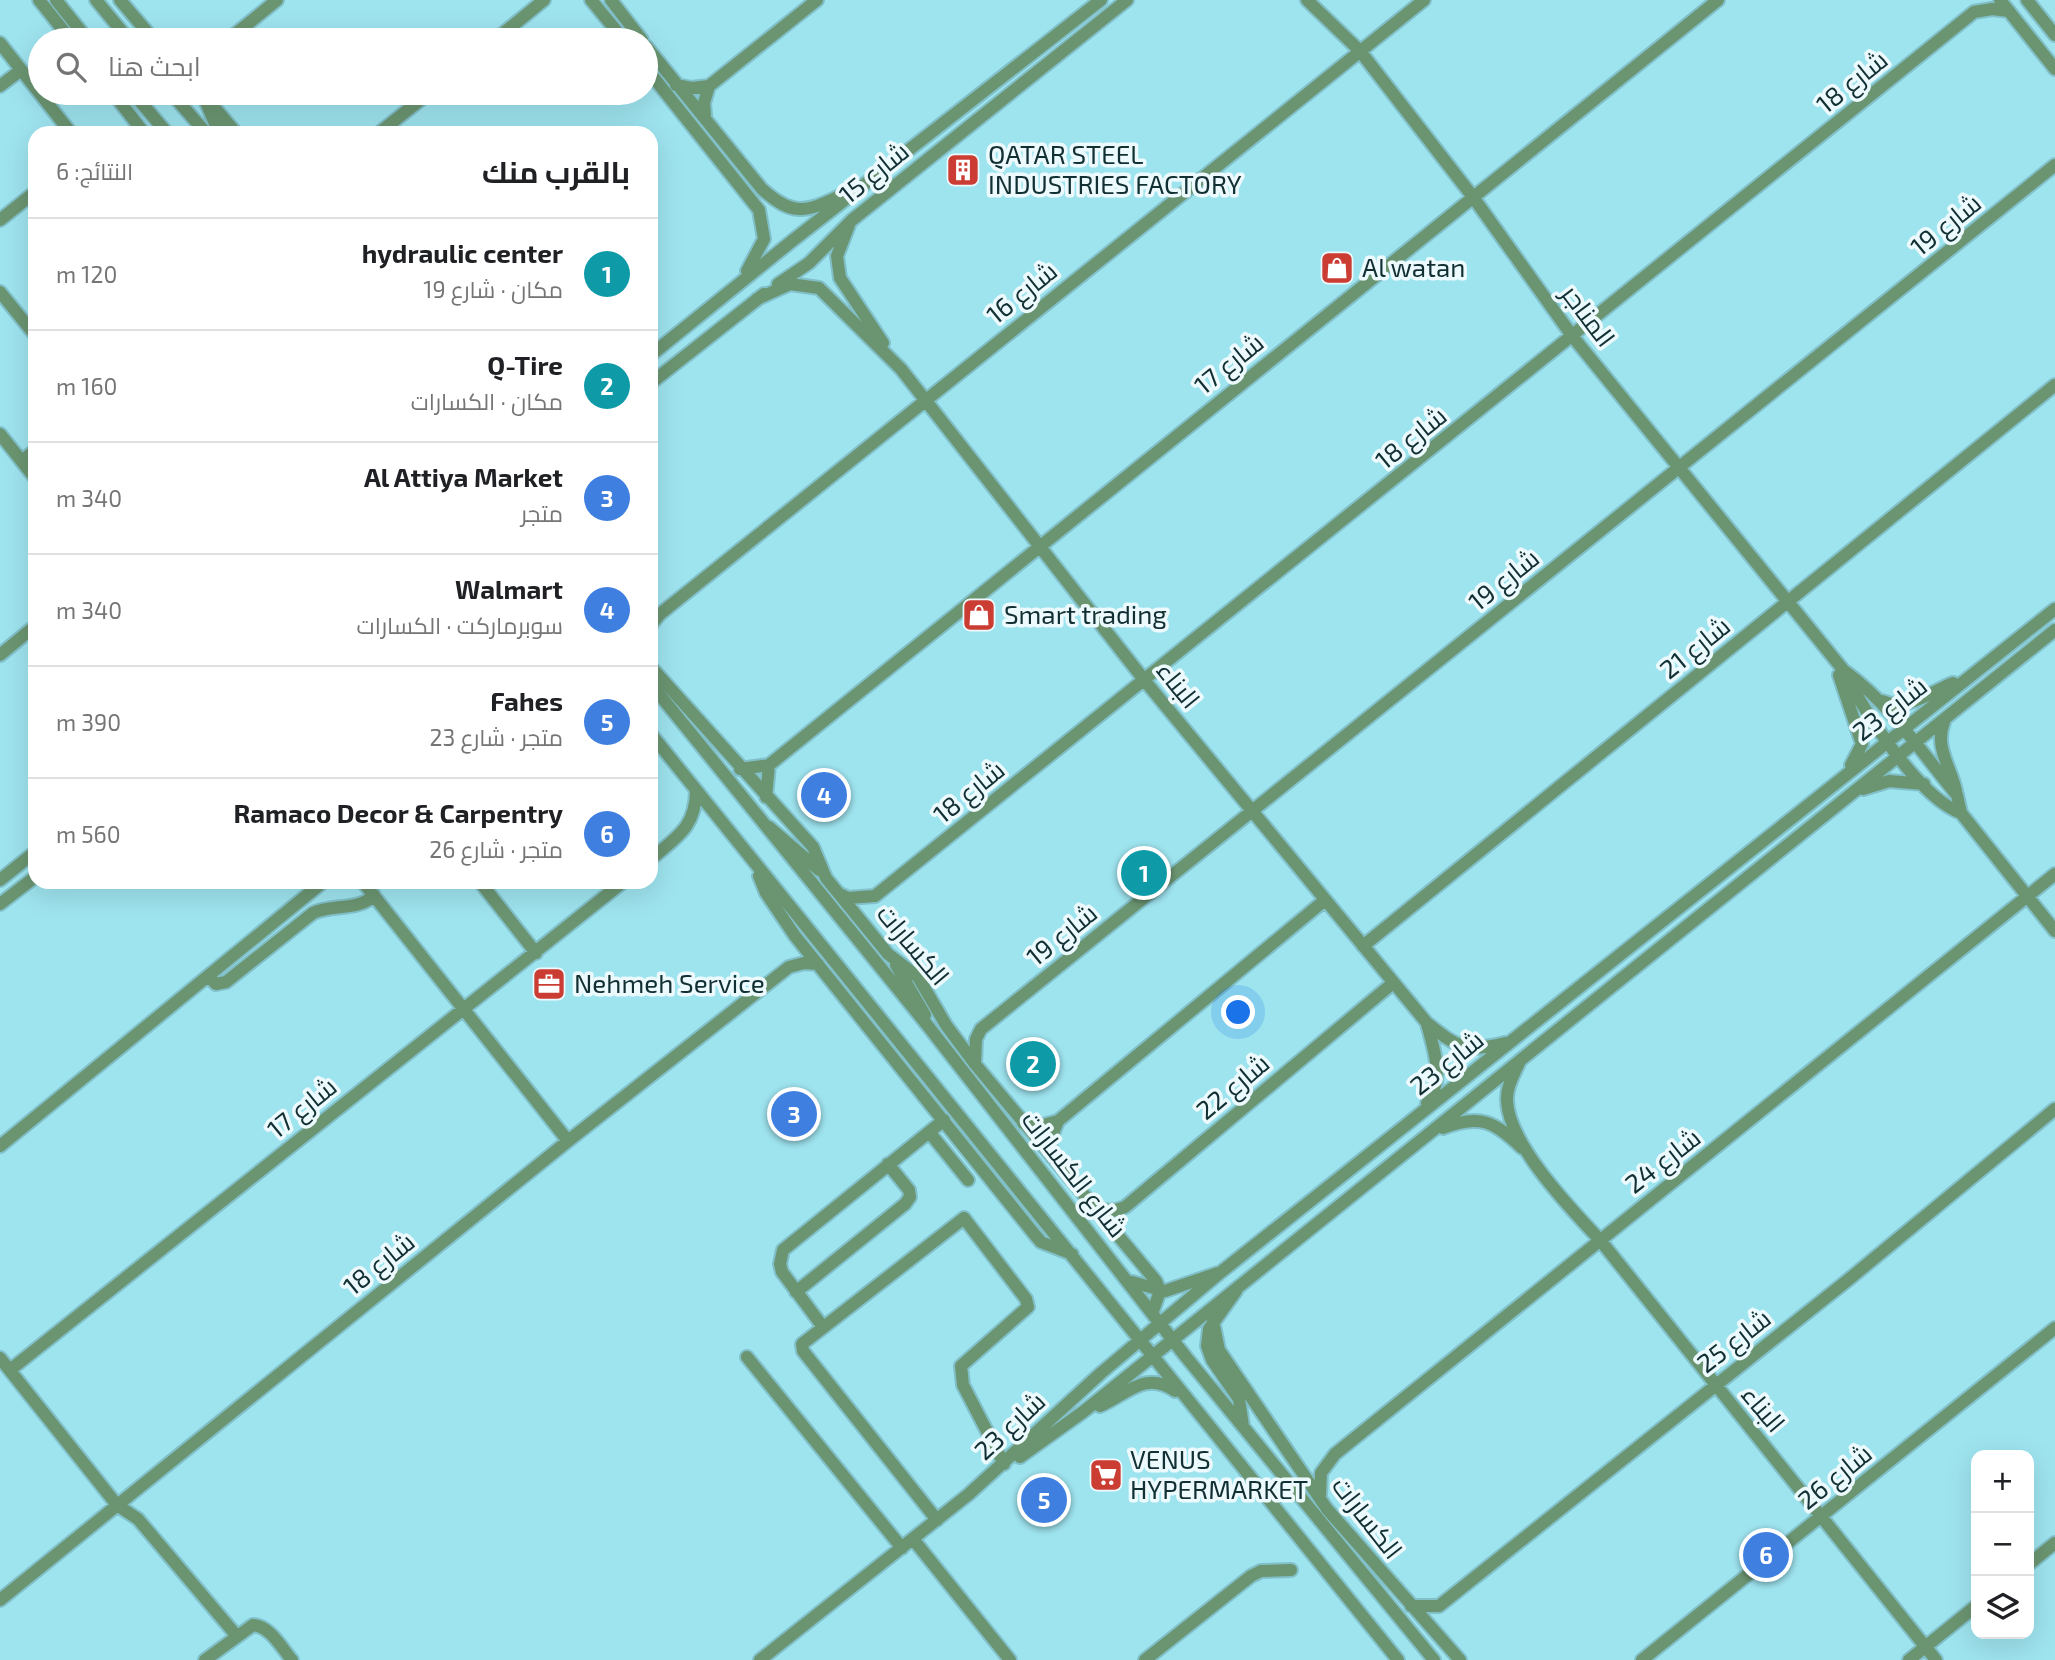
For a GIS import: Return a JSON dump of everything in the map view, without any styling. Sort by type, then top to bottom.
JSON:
[{"type":"street","points":[[39,0],[61,28]]},
{"type":"street","points":[[56,0],[78,28]]},
{"type":"street","points":[[96,0],[119,28]]},
{"type":"street","points":[[120,0],[144,28]]},
{"type":"street","points":[[243,28],[277,0]]},
{"type":"street","points":[[510,28],[544,0]]},
{"type":"street","points":[[591,0],[614,28]]},
{"type":"street","points":[[611,0],[633,28]]},
{"type":"street","points":[[676,85],[692,88],[709,86],[817,0]]},
{"type":"street","name":"شارع 15","points":[[658,349],[741,281],[1101,0]]},
{"type":"street","name":"شارع 15","points":[[658,377],[757,299],[809,263],[852,220],[1127,0]]},
{"type":"street","name":"شارع 16","points":[[658,616],[1424,0]]},
{"type":"street","name":"شارع 17","points":[[769,765],[1718,0]]},
{"type":"street","points":[[2000,0],[2055,69]]},
{"type":"street","points":[[2027,0],[2055,35]]},
{"type":"street","name":"المناجر","points":[[1309,1],[1360,51],[1473,197],[1573,337],[1845,672],[1858,699],[1899,756],[1948,808],[1961,813]]},
{"type":"street","name":"شارع 18","points":[[875,896],[1573,337],[1977,6],[2009,11]]},
{"type":"street","points":[[0,43],[28,79]]},
{"type":"street","points":[[658,62],[762,189],[786,208],[802,211],[866,183]]},
{"type":"street","points":[[0,86],[21,70]]},
{"type":"street","points":[[658,83],[759,210],[764,239],[741,281]]},
{"type":"street","points":[[707,119],[703,111],[709,86]]},
{"type":"street","points":[[49,105],[65,126]]},
{"type":"street","points":[[122,105],[139,126]]},
{"type":"street","points":[[143,105],[161,126]]},
{"type":"street","points":[[182,105],[200,126]]},
{"type":"street","points":[[208,105],[216,126]]},
{"type":"street","points":[[213,105],[230,126]]},
{"type":"street","points":[[388,126],[414,105]]},
{"type":"street","name":"شارع 19","points":[[981,1028],[2055,165]]},
{"type":"street","points":[[0,220],[28,198]]},
{"type":"street","name":"البناء","points":[[852,220],[838,256],[840,278],[901,369]]},
{"type":"street","name":"البناء","points":[[757,299],[790,284],[819,288],[901,369],[927,398],[1251,813],[1427,1023],[1450,1041],[1467,1049],[1481,1049],[1509,1042]]},
{"type":"street","points":[[0,292],[28,323]]},
{"type":"street","name":"شارع 21","points":[[1363,946],[2055,385]]},
{"type":"street","points":[[1,436],[28,469]]},
{"type":"street","points":[[22,461],[28,456]]},
{"type":"street","name":"شارع 23","points":[[760,1660],[969,1494],[1140,1340],[1221,1272],[2055,609]]},
{"type":"street","name":"شارع 23","points":[[969,1494],[1083,1412],[1243,1280],[1433,1132],[1521,1058],[2055,630]]},
{"type":"street","points":[[0,655],[28,632]]},
{"type":"street","name":"المناجر","points":[[1832,655],[1862,744],[1848,772]]},
{"type":"street","name":"المناجر","points":[[1845,672],[1879,699],[1957,794]]},
{"type":"street","name":"الكسارات","points":[[658,675],[813,848],[826,878],[888,954],[918,977],[946,1025],[975,1064],[1156,1281],[1160,1291]]},
{"type":"street","name":"شارع 23","points":[[1879,699],[1892,705],[1903,705],[1964,680]]},
{"type":"street","name":"شارع الكسارات","points":[[658,693],[929,1026],[1172,1338],[1433,1660]]},
{"type":"street","name":"المناجر","points":[[1944,720],[1939,734],[1940,746],[1961,813],[2055,931]]},
{"type":"street","name":"شارع الكسارات","points":[[658,743],[1398,1660]]},
{"type":"street","points":[[740,769],[769,765],[766,797]]},
{"type":"street","name":"شارع 23","points":[[1856,791],[1889,781],[1925,785]]},
{"type":"street","points":[[658,851],[687,827],[695,812],[696,790]]},
{"type":"street","points":[[759,820],[786,838],[826,878]]},
{"type":"street","points":[[0,880],[28,858]]},
{"type":"street","points":[[753,863],[766,893],[795,936],[1041,1242],[1072,1254]]},
{"type":"street","name":"شارع 24","points":[[1320,1495],[1321,1473],[1335,1454],[2055,874]]},
{"type":"street","points":[[0,904],[28,882]]},
{"type":"street","points":[[0,1146],[314,889]]},
{"type":"street","points":[[369,889],[568,1141]]},
{"type":"street","points":[[490,889],[536,953]]},
{"type":"street","name":"شارع 17","points":[[10,1370],[614,889]]},
{"type":"street","points":[[840,894],[848,898],[875,896]]},
{"type":"street","points":[[208,976],[216,984],[226,982],[313,913],[328,907],[364,903],[374,895]]},
{"type":"street","points":[[870,929],[871,904],[875,896]]},
{"type":"street","points":[[1023,1123],[1040,1126],[1058,1121],[1325,900]]},
{"type":"street","points":[[789,967],[795,952],[795,936]]},
{"type":"street","points":[[888,954],[920,1003],[929,1026]]},
{"type":"street","points":[[789,967],[803,963],[818,964]]},
{"type":"street","name":"شارع 18","points":[[0,1600],[568,1141],[789,967]]},
{"type":"street","points":[[832,981],[866,1001]]},
{"type":"street","name":"شارع 22","points":[[1095,1209],[1113,1211],[1125,1207],[1393,983]]},
{"type":"street","name":"البناء","points":[[1419,1114],[1434,1094],[1437,1081],[1436,1057],[1427,1023]]},
{"type":"street","points":[[946,1025],[962,1032],[981,1028]]},
{"type":"street","points":[[975,1064],[976,1039],[981,1028]]},
{"type":"street","name":"البناء","points":[[1521,1058],[1508,1088],[1507,1102],[1529,1154]]},
{"type":"street","name":"شارع 25","points":[[1439,1606],[1848,1280],[2055,1109]]},
{"type":"street","name":"البناء","points":[[1433,1132],[1469,1119],[1486,1121],[1507,1133],[1529,1154],[1559,1196],[1600,1240],[1936,1660]]},
{"type":"street","points":[[823,1327],[782,1272],[780,1264],[783,1250],[944,1120]]},
{"type":"street","points":[[1052,1159],[1050,1141],[1058,1121]]},
{"type":"street","points":[[930,1133],[968,1180]]},
{"type":"street","points":[[796,1292],[905,1204],[910,1197],[909,1190],[888,1164]]},
{"type":"street","points":[[937,1520],[803,1351],[802,1344],[964,1218],[1026,1299],[1028,1307],[961,1366],[962,1385],[1004,1464]]},
{"type":"street","points":[[1129,1281],[1160,1291],[1221,1272]]},
{"type":"street","points":[[1243,1280],[1213,1321],[1207,1340],[1209,1354],[1239,1398],[1243,1426]]},
{"type":"street","points":[[1153,1311],[1160,1291]]},
{"type":"street","name":"الكسارات","points":[[1213,1321],[1219,1350],[1290,1457],[1354,1543],[1460,1660]]},
{"type":"street","name":"شارع 26","points":[[1643,1660],[2055,1328]]},
{"type":"street","points":[[747,1357],[1010,1660]]},
{"type":"street","points":[[0,1358],[117,1505],[138,1518],[236,1635]]},
{"type":"street","points":[[1083,1412],[1145,1382],[1164,1384],[1189,1403]]},
{"type":"street","points":[[2034,1560],[2055,1543]]},
{"type":"street","points":[[1145,1660],[1251,1576],[1261,1572],[1291,1570]]},
{"type":"street","points":[[1411,1606],[1439,1606],[1436,1634]]},
{"type":"street","points":[[1909,1660],[1971,1610]]},
{"type":"street","points":[[205,1660],[246,1627],[261,1625],[292,1660]]},
{"type":"place","name":"QATAR STEEL INDUSTRIES FACTORY","points":[[963,170]]},
{"type":"place","name":"Al watan","points":[[1337,268]]},
{"type":"place","name":"Smart trading","points":[[979,615]]},
{"type":"place","name":"Walmart","points":[[824,795]]},
{"type":"place","name":"hydraulic center","points":[[1144,873]]},
{"type":"place","name":"Nehmeh Service","points":[[549,984]]},
{"type":"place","name":"Q-Tire","points":[[1033,1064]]},
{"type":"place","name":"Al Attiya Market","points":[[794,1114]]},
{"type":"place","name":"VENUS HYPERMARKET","points":[[1106,1475]]},
{"type":"place","name":"Fahes","points":[[1044,1500]]},
{"type":"place","name":"Ramaco Decor & Carpentry","points":[[1766,1555]]}]
